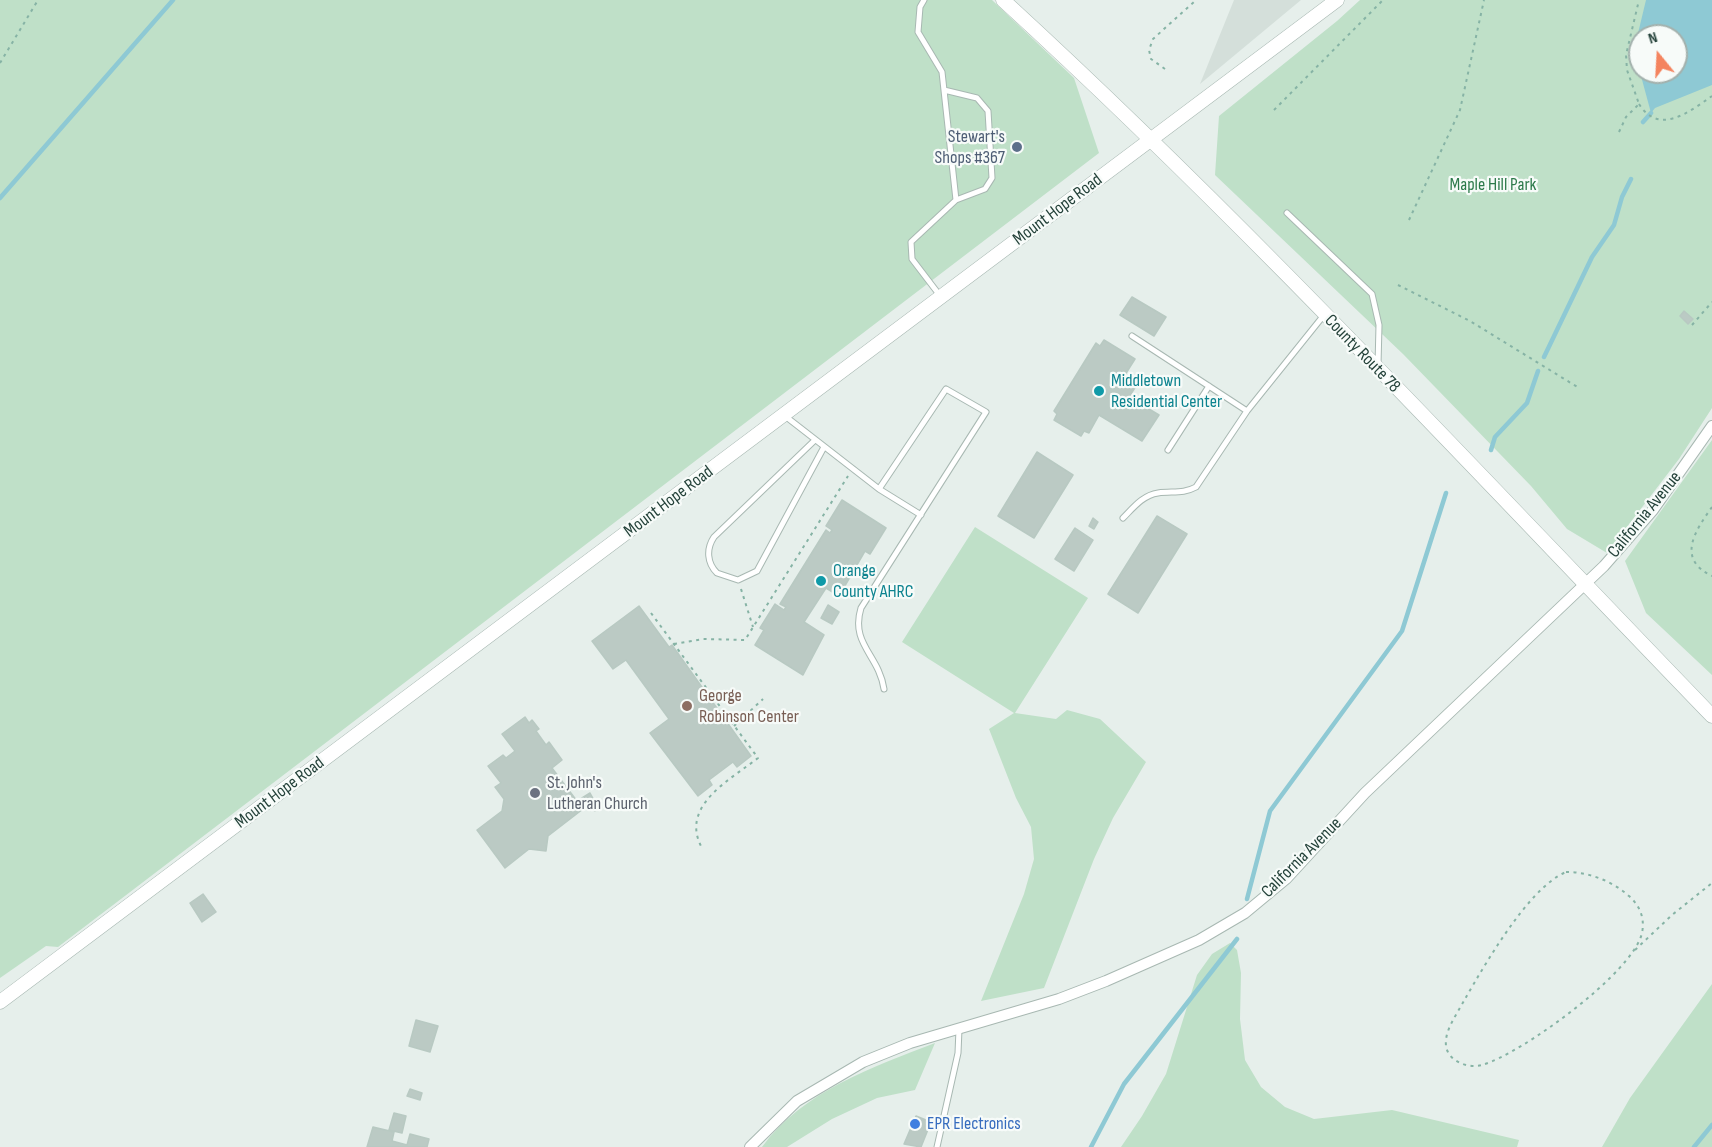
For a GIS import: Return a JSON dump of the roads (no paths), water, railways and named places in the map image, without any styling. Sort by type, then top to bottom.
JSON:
[{"type":"street","name":"County Route 78","points":[[1003,0],[1151,140],[1378,370],[1712,716]]},
{"type":"street","name":"Mount Hope Road","points":[[0,1002],[942,299],[1337,0]]},
{"type":"street","name":"California Avenue","points":[[750,1147],[797,1101],[841,1073],[910,1043],[1059,999],[1106,981],[1199,940],[1245,913],[1286,879],[1365,793],[1585,584],[1653,510],[1712,426]]},
{"type":"lane","points":[[924,0],[920,7],[918,32],[942,72],[956,200]]},
{"type":"lane","points":[[942,299],[912,259],[911,242],[956,200],[985,189],[992,178],[988,111],[977,98],[944,90]]},
{"type":"lane","points":[[1287,213],[1372,294],[1379,325],[1378,370]]},
{"type":"lane","points":[[1123,518],[1144,498],[1157,493],[1185,493],[1196,487],[1246,411],[1324,315]]},
{"type":"lane","points":[[1132,336],[1246,411]]},
{"type":"lane","points":[[1168,450],[1209,386]]},
{"type":"lane","points":[[879,489],[946,389],[987,412],[861,608],[857,621],[860,640],[880,670],[884,689]]},
{"type":"lane","points":[[785,416],[879,489],[921,515]]},
{"type":"lane","points":[[815,441],[718,532],[710,544],[709,559],[713,570],[724,577],[738,580],[757,571],[824,447]]},
{"type":"lane","points":[[937,1147],[958,1053],[960,1027]]},
{"type":"water","points":[[1646,0],[1712,0],[1712,85],[1655,108],[1651,113],[1643,84],[1688,84],[1688,24],[1640,24]]},
{"type":"waterway","points":[[0,198],[173,0]]},
{"type":"waterway","points":[[1643,122],[1651,113]]},
{"type":"waterway","points":[[1544,357],[1592,257],[1614,225],[1622,197],[1631,179]]},
{"type":"waterway","points":[[1491,450],[1495,437],[1527,403],[1538,371]]},
{"type":"waterway","points":[[1247,899],[1270,811],[1402,631],[1446,493]]},
{"type":"waterway","points":[[1091,1147],[1124,1084],[1237,939]]},
{"type":"waterway","points":[[1694,1147],[1712,1125]]},
{"type":"place","name":"Stewart's Shops #367","points":[[1017,147]]},
{"type":"place","name":"Middletown Residential Center","points":[[1099,391]]},
{"type":"place","name":"Orange County AHRC","points":[[821,581]]},
{"type":"place","name":"George Robinson Center","points":[[687,706]]},
{"type":"place","name":"St. John's Lutheran Church","points":[[535,793]]},
{"type":"place","name":"EPR Electronics","points":[[915,1124]]},
{"type":"park label","name":"Maple Hill Park","points":[[1493,185]]}]
